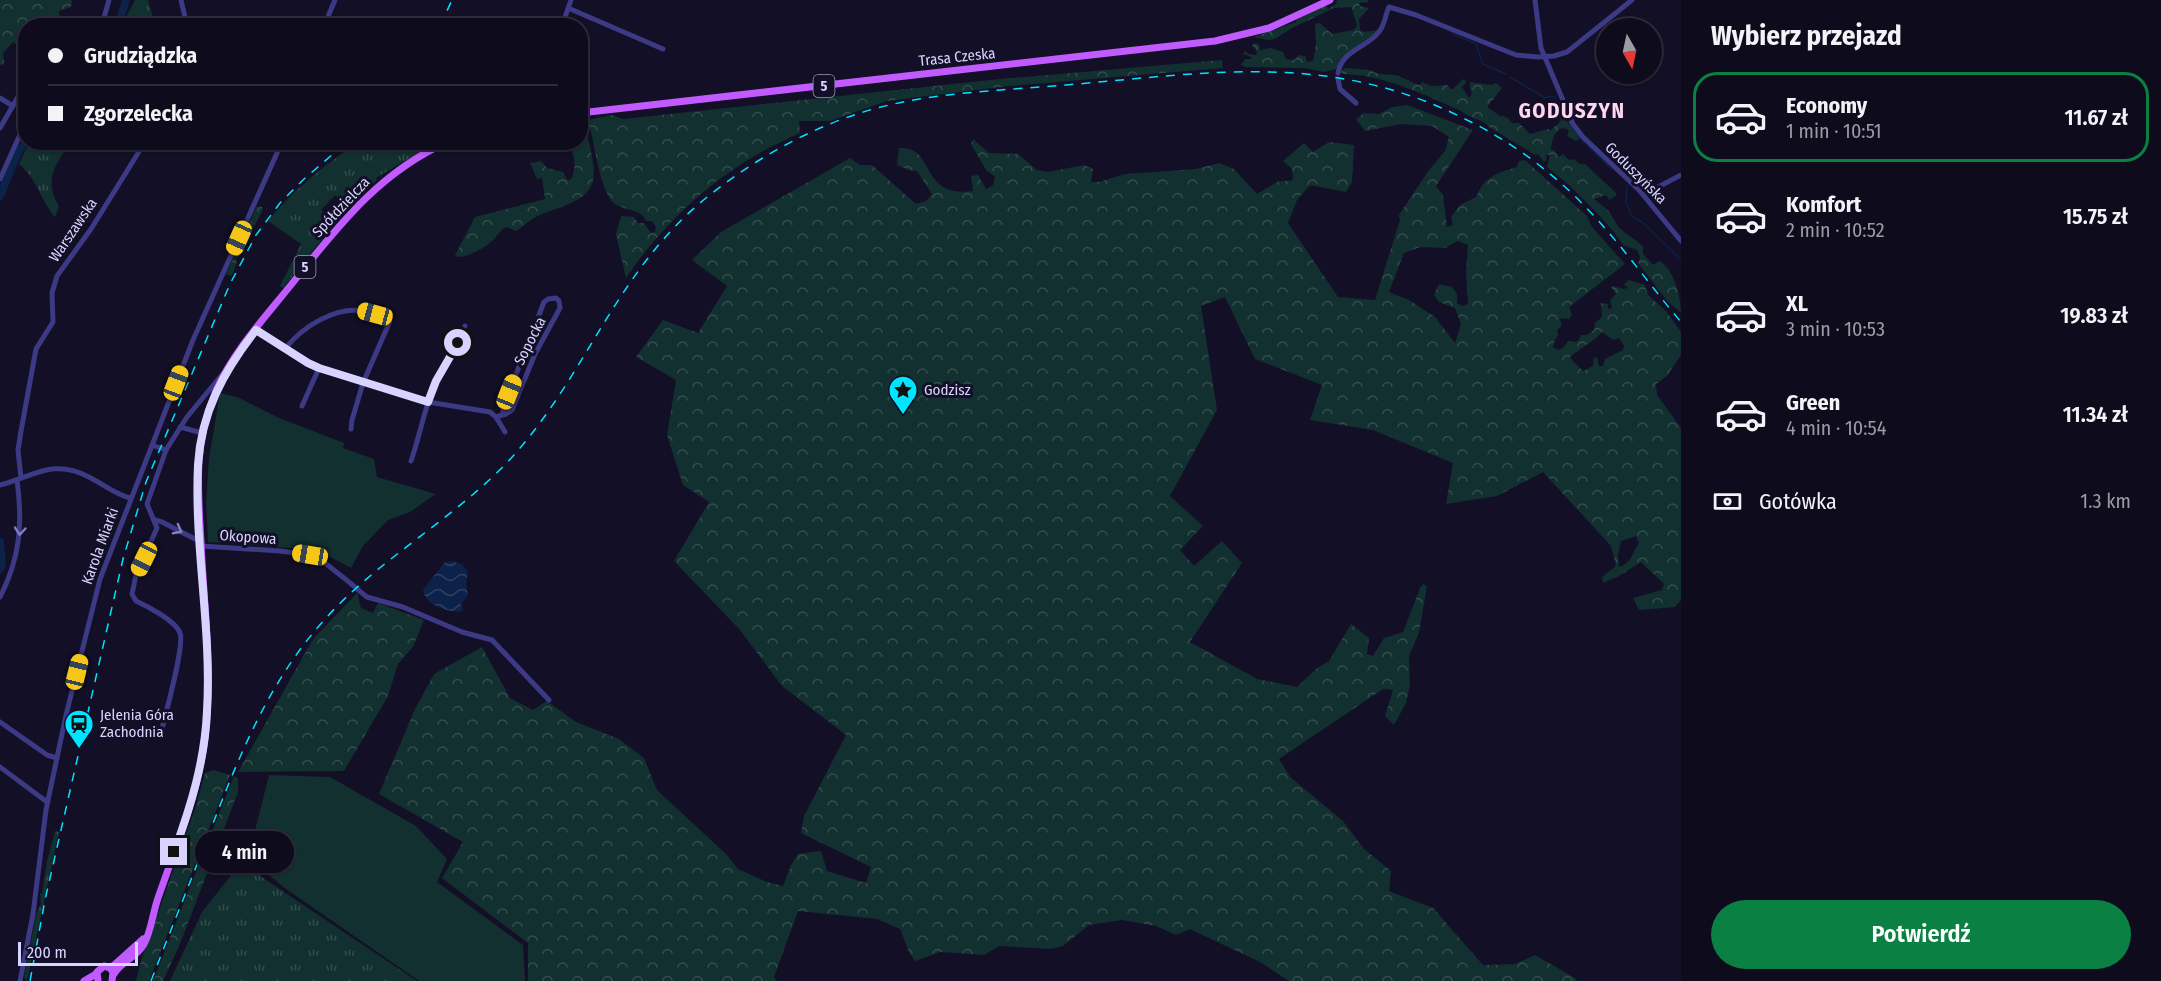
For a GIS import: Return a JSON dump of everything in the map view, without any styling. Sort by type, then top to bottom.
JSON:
[{"type":"main road","name":"Trasa Czeska","points":[[588,111],[1203,43],[1239,37],[1269,28],[1330,0]]},
{"type":"main road","name":"Spółdzielcza","points":[[228,368],[326,241],[368,195],[411,161],[432,150]]},
{"type":"main road","name":"5","points":[[202,433],[215,393],[228,368]]},
{"type":"main road","points":[[113,979],[140,950],[146,940],[189,810],[204,745],[208,678],[197,478],[202,433]]},
{"type":"main road","points":[[84,981],[97,977],[100,968],[112,966],[138,946],[148,929]]},
{"type":"main road","points":[[107,967],[111,969],[113,979]]},
{"type":"street","points":[[104,18],[109,0]]},
{"type":"street","points":[[181,0],[185,18]]},
{"type":"street","points":[[328,18],[335,0]]},
{"type":"street","points":[[565,18],[571,0]]},
{"type":"street","name":"Goduszyńska","points":[[1537,0],[1539,38],[1544,57],[1571,118],[1580,133],[1643,195],[1681,241]]},
{"type":"street","points":[[1356,103],[1340,89],[1338,76],[1343,62],[1350,53],[1379,32],[1389,7],[1416,15],[1516,55],[1544,57],[1566,52],[1632,0]]},
{"type":"street","points":[[568,8],[663,49]]},
{"type":"street","points":[[0,128],[18,97]]},
{"type":"street","points":[[0,109],[2,100],[13,106]]},
{"type":"street","points":[[0,179],[18,139]]},
{"type":"street","name":"Warszawska","points":[[0,597],[18,553],[21,514],[16,480],[18,450],[36,349],[53,322],[52,293],[57,276],[91,229],[140,150]]},
{"type":"street","name":"Karola Miarki","points":[[20,981],[33,914],[47,802],[96,591],[130,498],[193,340],[278,150]]},
{"type":"street","points":[[1643,195],[1681,175]]},
{"type":"street","name":"Sopocka","points":[[556,298],[560,305],[553,323],[535,354],[512,410],[499,416],[544,302],[556,298]]},
{"type":"street","points":[[285,349],[315,323],[332,315],[363,311],[390,321],[363,383],[351,429]]},
{"type":"street","points":[[411,461],[436,381],[465,326]]},
{"type":"street","points":[[256,330],[319,368],[428,402],[482,410],[499,416],[505,432]]},
{"type":"street","points":[[161,733],[180,650],[181,634],[176,626],[136,601],[132,594],[136,575],[157,528],[147,504],[166,450],[213,383],[228,368]]},
{"type":"street","points":[[302,406],[319,368]]},
{"type":"street","points":[[180,427],[202,433]]},
{"type":"street","points":[[152,445],[166,450]]},
{"type":"street","points":[[0,485],[55,468],[70,468],[130,498]]},
{"type":"street","name":"Okopowa","points":[[155,520],[201,543],[310,555],[320,559],[367,597],[403,607],[462,632],[492,640],[549,700]]},
{"type":"street","points":[[0,722],[47,755],[57,758]]},
{"type":"street","points":[[0,767],[47,802]]},
{"type":"green space","points":[[0,0],[72,0],[71,7],[59,11],[60,18],[18,18],[18,45],[13,42],[3,53],[4,64],[0,65]]},
{"type":"green space","points":[[135,0],[148,0],[153,18],[126,18]]},
{"type":"green space","points":[[1337,0],[1368,0],[1368,2],[1359,3],[1360,6],[1369,8],[1359,19],[1360,30],[1364,32],[1379,30],[1334,70],[1323,72],[1305,68],[1245,67],[1241,65],[1245,59],[1251,59],[1243,54],[1245,51],[1256,55],[1257,51],[1252,46],[1254,43],[1259,44],[1260,50],[1271,48],[1283,52],[1286,59],[1294,60],[1299,55],[1305,56],[1307,62],[1313,61],[1316,45],[1315,24],[1320,23],[1332,34],[1354,30],[1357,25],[1351,7],[1334,8],[1290,29],[1275,39],[1254,37],[1296,22],[1326,5],[1328,9],[1336,4]]},
{"type":"green space","points":[[1222,60],[1223,68],[1009,86],[887,101],[830,121],[799,121],[800,133],[774,145],[725,175],[681,212],[643,254],[626,278],[616,234],[621,216],[634,217],[638,223],[644,223],[651,233],[655,232],[656,227],[652,221],[646,221],[635,211],[615,204],[611,200],[600,173],[588,120],[612,115],[623,119],[1000,79]]},
{"type":"green space","points":[[1345,68],[1395,75],[1420,85],[1422,82],[1431,86],[1447,85],[1452,90],[1463,79],[1467,82],[1462,87],[1469,98],[1472,94],[1470,82],[1491,85],[1496,83],[1502,88],[1487,107],[1500,116],[1507,117],[1512,123],[1519,123],[1530,134],[1551,130],[1561,121],[1559,114],[1561,113],[1580,138],[1576,141],[1567,136],[1569,131],[1562,128],[1558,130],[1552,141],[1551,150],[1554,150],[1559,157],[1563,154],[1569,160],[1574,159],[1580,164],[1585,164],[1616,193],[1616,196],[1609,200],[1606,195],[1594,199],[1609,211],[1619,228],[1643,246],[1643,254],[1653,265],[1659,261],[1669,270],[1678,292],[1681,313],[1668,302],[1638,263],[1640,257],[1637,250],[1623,245],[1597,213],[1547,167],[1550,155],[1546,155],[1547,160],[1544,162],[1538,154],[1535,155],[1461,111],[1388,81],[1342,74],[1341,71]]},
{"type":"green space","points":[[1407,105],[1473,130],[1436,186],[1443,195],[1447,227],[1453,225],[1451,217],[1460,205],[1476,197],[1483,184],[1498,174],[1517,167],[1519,161],[1525,160],[1587,216],[1592,227],[1625,264],[1569,307],[1572,315],[1569,319],[1560,318],[1562,325],[1557,330],[1558,335],[1553,347],[1558,350],[1563,348],[1568,341],[1576,342],[1581,335],[1587,335],[1594,330],[1595,323],[1602,317],[1601,303],[1608,304],[1608,309],[1612,308],[1610,300],[1616,294],[1611,287],[1628,288],[1624,284],[1629,280],[1645,285],[1648,295],[1666,311],[1681,332],[1681,355],[1667,376],[1656,384],[1657,395],[1681,428],[1681,600],[1675,607],[1639,610],[1633,598],[1662,590],[1664,584],[1641,562],[1603,583],[1602,577],[1616,566],[1611,546],[1543,472],[1497,496],[1446,504],[1453,463],[1373,430],[1310,420],[1322,385],[1255,359],[1225,297],[1201,306],[1217,410],[1170,496],[1203,526],[1180,550],[1194,566],[1222,541],[1242,563],[1190,642],[1257,679],[1297,687],[1316,669],[1329,661],[1351,624],[1369,638],[1367,654],[1373,656],[1384,638],[1403,632],[1420,588],[1423,584],[1427,586],[1419,633],[1409,656],[1410,685],[1406,703],[1394,725],[1385,716],[1393,690],[1383,689],[1279,759],[1290,777],[1343,821],[1364,849],[1391,871],[1389,891],[1433,908],[1483,965],[1515,964],[1535,955],[1577,981],[1289,981],[1260,962],[1190,929],[1176,935],[1156,926],[1122,920],[1089,925],[1063,946],[1051,949],[999,946],[984,955],[940,952],[915,961],[900,929],[877,919],[798,911],[774,977],[777,981],[528,981],[528,943],[442,878],[463,842],[379,794],[415,709],[434,674],[482,647],[510,698],[533,710],[547,701],[576,722],[619,739],[644,758],[657,790],[727,855],[738,869],[767,882],[783,886],[798,854],[821,851],[827,871],[866,883],[871,867],[801,833],[804,816],[846,735],[782,686],[740,630],[674,561],[709,502],[683,485],[667,435],[676,380],[636,357],[663,320],[698,333],[727,286],[692,260],[721,232],[850,158],[860,165],[872,165],[916,204],[926,201],[932,194],[917,171],[897,165],[899,148],[911,149],[918,154],[935,180],[943,187],[956,191],[973,191],[971,176],[978,175],[986,189],[993,185],[995,177],[986,170],[971,144],[973,139],[989,153],[1018,154],[1037,170],[1048,172],[1084,165],[1093,169],[1091,182],[1099,182],[1125,174],[1196,169],[1219,163],[1234,169],[1257,194],[1277,182],[1293,180],[1292,169],[1283,161],[1304,143],[1313,152],[1329,142],[1354,145],[1352,182],[1346,192],[1310,185],[1297,200],[1288,223],[1338,297],[1375,300],[1400,220],[1399,215],[1429,170],[1445,151],[1449,137],[1432,126],[1401,124],[1365,131],[1356,119],[1364,113],[1379,114],[1392,107]],"holes":[[[1458,241],[1468,245],[1466,273],[1468,304],[1462,306],[1457,303],[1457,294],[1452,287],[1439,284],[1434,295],[1439,302],[1455,308],[1461,324],[1455,343],[1435,317],[1409,300],[1389,292],[1404,253],[1420,247],[1445,248]],[[1602,332],[1613,340],[1619,338],[1624,346],[1623,350],[1605,359],[1603,366],[1599,366],[1597,357],[1594,358],[1593,366],[1583,371],[1570,358]],[[1636,536],[1639,543],[1629,560],[1619,567],[1618,555],[1621,541]]]},
{"type":"green space","points":[[588,140],[594,171],[593,182],[582,197],[536,217],[516,231],[506,227],[480,250],[466,256],[457,257],[455,255],[475,217],[545,199],[542,178],[537,179],[530,163],[541,161],[547,168],[563,172],[568,181],[572,178],[574,160],[571,150],[588,150]]},
{"type":"green space","points":[[26,150],[65,150],[53,174],[52,189],[59,207],[55,217],[35,183],[19,164]]},
{"type":"green space","points":[[347,150],[423,150],[376,178],[377,180],[348,207],[335,195],[321,210],[335,223],[283,288],[280,286],[301,244],[268,221],[299,188]]},
{"type":"green space","points":[[257,206],[263,209],[240,256],[235,258],[237,261],[232,276],[226,274]]},
{"type":"green space","points":[[220,393],[237,397],[277,417],[344,443],[343,448],[374,459],[377,477],[436,494],[410,512],[388,520],[363,546],[351,568],[317,550],[208,542],[206,502],[209,458]]},
{"type":"green space","points":[[357,593],[361,608],[373,613],[378,603],[424,620],[413,647],[398,664],[388,696],[344,771],[238,772],[313,639]]},
{"type":"green space","points":[[214,770],[230,775],[149,981],[136,981],[195,809],[205,773]]},
{"type":"green space","points":[[269,775],[330,777],[416,826],[447,859],[437,882],[523,945],[525,981],[419,981],[286,889],[248,858]]},
{"type":"green space","points":[[234,776],[238,779],[238,792],[180,944],[163,981],[153,981]]},
{"type":"green space","points":[[55,831],[59,832],[27,981],[24,977]]},
{"type":"green space","points":[[241,863],[417,981],[170,981],[202,912]]},
{"type":"water","points":[[451,561],[462,564],[468,572],[466,583],[468,595],[461,604],[463,610],[460,612],[432,604],[423,590],[444,563]]},
{"type":"waterway","points":[[120,18],[126,0]]},
{"type":"waterway","points":[[1452,33],[1476,44],[1483,64],[1506,74]]},
{"type":"waterway","points":[[1510,77],[1545,98],[1555,97]]},
{"type":"waterway","points":[[1561,104],[1570,124],[1584,143]]},
{"type":"waterway","points":[[1588,146],[1611,169]]},
{"type":"waterway","points":[[0,196],[19,150]]},
{"type":"waterway","points":[[1627,186],[1626,203],[1632,216],[1643,223],[1681,260]]},
{"type":"waterway","points":[[0,542],[2,564],[0,569]]},
{"type":"railway","points":[[444,18],[452,0]]},
{"type":"railway","points":[[151,981],[246,743],[273,690],[306,641],[326,618],[371,575],[469,498],[514,455],[540,423],[626,289],[675,226],[706,198],[760,160],[779,148],[839,120],[885,106],[936,96],[1169,76],[1267,72],[1316,75],[1364,83],[1413,97],[1463,118],[1482,127],[1534,161],[1595,217],[1681,322]]},
{"type":"railway","points":[[30,981],[45,900],[123,559],[146,482],[230,284],[256,235],[280,203],[338,150]]},
{"type":"place","name":"Godzisz","points":[[903,416]]},
{"type":"place","name":"Jelenia Góra Zachodnia","points":[[79,750]]},
{"type":"district","name":"GODUSZYN","points":[[1572,111]]},
{"type":"route","points":[[174,852],[186,821],[201,764],[205,738],[208,678],[197,478],[198,454],[208,413],[225,373],[256,330],[319,368],[428,402],[436,381],[458,343]]}]
